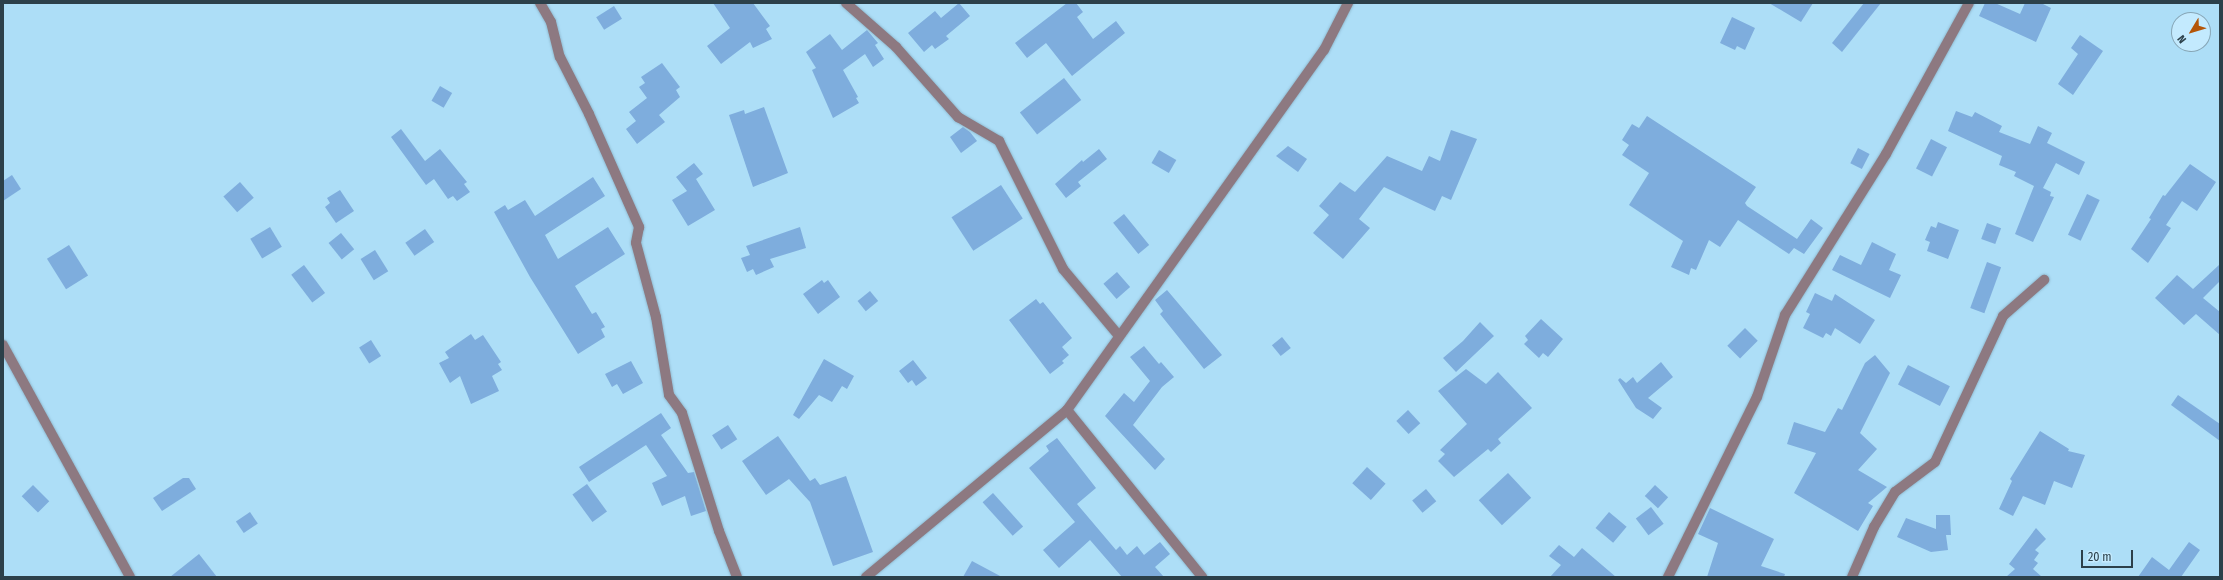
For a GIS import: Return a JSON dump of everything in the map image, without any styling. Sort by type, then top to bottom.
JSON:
[{"type":"street","points":[[540,3],[551,22],[560,56],[589,114],[640,227],[636,243],[656,317],[669,395],[682,413],[717,524],[737,577]]},
{"type":"street","points":[[846,3],[896,47],[958,118],[999,141],[1063,268],[1119,336]]},
{"type":"street","points":[[866,577],[1067,410],[1324,50],[1348,3]]},
{"type":"street","points":[[1668,577],[1757,397],[1785,315],[1886,154],[1969,3]]},
{"type":"street","points":[[1852,577],[1874,527],[1895,492],[1935,462],[2003,316],[2044,280]]},
{"type":"street","points":[[3,345],[130,577]]},
{"type":"street","points":[[1067,410],[1202,577]]},
{"type":"building","points":[[713,3],[753,3],[770,26],[766,29],[772,39],[753,48],[750,42],[721,64],[707,46],[730,28]]},
{"type":"building","points":[[959,3],[970,16],[946,36],[949,39],[935,49],[932,45],[924,52],[908,33],[935,11],[941,18]]},
{"type":"building","points":[[1067,3],[1076,3],[1083,12],[1077,17],[1093,39],[1116,21],[1125,33],[1072,76],[1046,43],[1027,58],[1015,43]]},
{"type":"building","points":[[1769,3],[1813,3],[1801,22]]},
{"type":"building","points":[[1864,3],[1881,3],[1842,52],[1832,43]]},
{"type":"building","points":[[1985,3],[1995,3],[2020,14],[2025,3],[2041,3],[2051,8],[2036,42],[1979,16]]},
{"type":"building","points":[[614,6],[622,19],[604,30],[596,17]]},
{"type":"building","points":[[1732,17],[1755,28],[1745,50],[1737,46],[1735,50],[1720,43]]},
{"type":"building","points":[[867,30],[878,43],[875,45],[884,59],[873,67],[865,54],[843,70],[858,97],[856,98],[859,103],[833,118],[812,70],[816,68],[806,52],[830,34],[842,50]]},
{"type":"building","points":[[2080,35],[2103,51],[2073,95],[2058,84],[2078,54],[2071,48]]},
{"type":"building","points":[[662,63],[680,87],[676,90],[680,97],[659,115],[665,122],[637,144],[626,129],[636,121],[629,112],[647,98],[639,87],[645,83],[641,77]]},
{"type":"building","points":[[1064,78],[1081,100],[1037,135],[1020,112]]},
{"type":"building","points":[[440,86],[452,93],[444,108],[432,101]]},
{"type":"building","points":[[764,107],[788,173],[753,187],[729,115],[744,110],[745,114]]},
{"type":"building","points":[[1956,111],[1972,117],[1975,112],[2002,126],[1999,132],[2030,144],[2038,126],[2052,133],[2047,143],[2085,162],[2079,175],[2056,163],[2043,188],[2051,192],[2050,196],[2054,197],[2033,242],[2015,234],[2034,186],[2014,176],[2016,172],[1999,165],[2002,156],[1948,131]]},
{"type":"building","points":[[1647,116],[1756,187],[1745,203],[1747,206],[1797,239],[1811,219],[1823,228],[1804,254],[1794,248],[1789,254],[1738,220],[1720,247],[1709,240],[1696,270],[1691,268],[1689,275],[1671,267],[1683,241],[1629,205],[1649,173],[1622,155],[1629,145],[1622,140],[1632,124],[1639,128]]},
{"type":"building","points":[[963,127],[970,132],[977,141],[961,153],[950,137]]},
{"type":"building","points":[[401,129],[425,161],[440,149],[467,182],[464,184],[470,192],[457,201],[453,196],[448,199],[434,179],[426,185],[391,137]]},
{"type":"building","points":[[1451,130],[1477,139],[1451,200],[1442,196],[1435,211],[1384,187],[1359,219],[1370,228],[1343,259],[1313,233],[1329,215],[1319,206],[1340,182],[1355,192],[1387,156],[1422,171],[1429,156],[1440,161]]},
{"type":"building","points":[[1931,139],[1947,147],[1932,177],[1916,168]]},
{"type":"building","points":[[1288,146],[1307,159],[1298,172],[1276,156]]},
{"type":"building","points":[[1858,148],[1870,154],[1862,169],[1850,163]]},
{"type":"building","points":[[1099,149],[1107,159],[1078,182],[1081,186],[1066,198],[1055,184],[1082,160],[1083,162]]},
{"type":"building","points":[[1159,150],[1176,160],[1169,173],[1152,163]]},
{"type":"building","points":[[694,163],[703,174],[696,179],[715,210],[688,226],[672,200],[687,191],[676,177]]},
{"type":"building","points":[[2190,164],[2216,182],[2197,211],[2182,201],[2166,225],[2171,228],[2148,263],[2131,249],[2151,219],[2149,218],[2163,195],[2165,196]]},
{"type":"building","points":[[12,175],[21,189],[3,201],[3,181]]},
{"type":"building","points":[[593,177],[605,196],[545,235],[558,259],[608,227],[625,254],[575,286],[592,314],[596,312],[605,327],[601,329],[605,337],[578,354],[530,277],[494,212],[505,205],[508,210],[525,200],[535,216]]},
{"type":"building","points":[[240,182],[254,198],[237,212],[223,196]]},
{"type":"building","points":[[1001,185],[1023,219],[973,251],[952,217]]},
{"type":"building","points":[[340,190],[354,211],[336,223],[325,207],[330,203],[327,198]]},
{"type":"building","points":[[2087,194],[2100,200],[2081,241],[2068,235]]},
{"type":"building","points":[[1124,214],[1149,245],[1138,254],[1113,223]]},
{"type":"building","points":[[1938,222],[1959,230],[1948,259],[1927,251],[1930,242],[1925,240],[1931,226],[1936,228]]},
{"type":"building","points":[[1987,223],[2001,228],[1995,244],[1981,239]]},
{"type":"building","points":[[270,227],[282,247],[262,259],[250,239]]},
{"type":"building","points":[[800,227],[806,248],[770,259],[774,267],[756,275],[753,269],[747,272],[741,258],[750,255],[746,246]]},
{"type":"building","points":[[425,229],[434,242],[415,256],[405,243]]},
{"type":"building","points":[[341,233],[354,249],[342,259],[329,243]]},
{"type":"building","points":[[1872,242],[1896,254],[1889,270],[1901,275],[1890,298],[1832,270],[1840,255],[1861,265]]},
{"type":"building","points":[[69,245],[88,276],[66,289],[47,259]]},
{"type":"building","points":[[375,250],[388,271],[374,280],[361,259]]},
{"type":"building","points":[[1987,262],[2001,267],[1984,313],[1970,308]]},
{"type":"building","points":[[304,265],[325,293],[312,303],[291,275]]},
{"type":"building","points":[[2219,265],[2220,281],[2203,298],[2220,312],[2220,335],[2196,314],[2184,325],[2155,298],[2177,275],[2193,289]]},
{"type":"building","points":[[1117,272],[1130,287],[1117,299],[1103,284]]},
{"type":"building","points":[[822,280],[824,283],[828,280],[840,297],[818,314],[803,294]]},
{"type":"building","points":[[1167,290],[1222,355],[1204,369],[1160,314],[1163,311],[1155,300]]},
{"type":"building","points":[[870,291],[878,301],[866,311],[858,301]]},
{"type":"building","points":[[1815,293],[1832,301],[1835,294],[1875,320],[1860,344],[1835,328],[1831,336],[1826,333],[1823,338],[1803,328],[1810,314],[1806,312]]},
{"type":"building","points":[[1036,299],[1040,304],[1043,302],[1072,338],[1062,347],[1069,355],[1062,361],[1064,363],[1050,374],[1009,320]]},
{"type":"building","points":[[1541,319],[1563,339],[1548,357],[1543,353],[1539,358],[1524,344],[1528,340],[1525,336]]},
{"type":"building","points":[[1480,322],[1494,336],[1456,372],[1443,358],[1463,341]]},
{"type":"building","points":[[1745,328],[1758,341],[1740,358],[1727,346]]},
{"type":"building","points":[[471,334],[475,340],[483,335],[501,362],[498,364],[502,370],[492,376],[499,391],[471,404],[460,376],[450,383],[439,363],[449,358],[445,352]]},
{"type":"building","points":[[1282,337],[1291,348],[1281,356],[1272,345]]},
{"type":"building","points":[[371,340],[381,356],[369,364],[359,347]]},
{"type":"building","points":[[1144,346],[1159,364],[1161,362],[1174,377],[1162,387],[1133,425],[1165,459],[1155,470],[1105,416],[1124,393],[1134,402],[1150,381],[1130,357]]},
{"type":"building","points":[[1875,355],[1890,373],[1860,433],[1877,449],[1858,470],[1887,487],[1868,503],[1873,506],[1858,531],[1794,493],[1816,453],[1787,444],[1794,422],[1825,432],[1838,408],[1842,410],[1865,363]]},
{"type":"building","points":[[824,359],[854,376],[847,389],[842,386],[832,402],[819,395],[799,419],[793,415]]},
{"type":"building","points":[[913,360],[927,378],[916,386],[912,380],[908,383],[899,371]]},
{"type":"building","points":[[631,361],[643,383],[623,394],[617,384],[612,387],[605,374]]},
{"type":"building","points":[[1661,362],[1673,377],[1648,398],[1662,408],[1653,419],[1636,408],[1618,380],[1620,378],[1626,383],[1633,377],[1637,383]]},
{"type":"building","points":[[1908,365],[1950,386],[1940,406],[1898,385]]},
{"type":"building","points":[[1466,369],[1486,384],[1498,372],[1532,408],[1498,439],[1501,443],[1491,452],[1488,449],[1454,477],[1438,461],[1445,454],[1440,450],[1467,424],[1438,391]]},
{"type":"building","points":[[2178,395],[2220,424],[2220,441],[2171,405]]},
{"type":"building","points":[[1408,410],[1420,423],[1409,434],[1396,421]]},
{"type":"building","points":[[661,413],[671,428],[661,435],[688,473],[694,472],[706,511],[691,516],[685,496],[662,506],[652,483],[667,476],[646,445],[589,482],[579,467]]},
{"type":"building","points":[[728,425],[737,439],[721,450],[712,435]]},
{"type":"building","points":[[2040,431],[2069,449],[2068,451],[2085,455],[2072,488],[2054,481],[2045,505],[2023,496],[2013,516],[1999,509],[2012,481],[2010,479]]},
{"type":"building","points":[[778,436],[810,481],[815,478],[820,485],[846,476],[873,552],[833,566],[810,502],[789,479],[766,495],[742,461]]},
{"type":"building","points":[[1057,438],[1096,488],[1077,504],[1116,550],[1120,546],[1127,555],[1137,546],[1144,555],[1160,542],[1170,554],[1155,567],[1164,577],[1122,577],[1090,540],[1059,568],[1043,550],[1075,522],[1029,468],[1049,451],[1046,446]]},
{"type":"building","points":[[1367,467],[1386,484],[1371,500],[1352,483]]},
{"type":"building","points":[[1508,473],[1531,498],[1502,525],[1479,500]]},
{"type":"building","points":[[183,478],[189,478],[196,489],[162,511],[153,498]]},
{"type":"building","points":[[587,484],[607,512],[592,522],[572,495]]},
{"type":"building","points":[[33,485],[49,501],[38,513],[22,496]]},
{"type":"building","points":[[1655,485],[1668,497],[1658,508],[1645,496]]},
{"type":"building","points":[[1426,489],[1436,501],[1422,513],[1412,501]]},
{"type":"building","points":[[993,493],[1023,526],[1013,536],[983,502]]},
{"type":"building","points":[[1651,507],[1664,524],[1648,535],[1636,518]]},
{"type":"building","points":[[1710,508],[1774,539],[1761,566],[1785,574],[1784,577],[1707,577],[1718,543],[1698,534]]},
{"type":"building","points":[[250,512],[258,524],[244,533],[236,522]]},
{"type":"building","points":[[1609,512],[1627,527],[1613,543],[1596,528]]},
{"type":"building","points":[[1936,515],[1950,515],[1951,535],[1946,535],[1948,550],[1931,552],[1897,537],[1906,518],[1936,529]]},
{"type":"building","points":[[2036,528],[2046,539],[2035,550],[2039,553],[2034,560],[2038,563],[2033,569],[2042,577],[2006,577],[2015,569],[2009,564]]},
{"type":"building","points":[[2189,542],[2200,550],[2181,577],[2138,577],[2152,557],[2169,570]]},
{"type":"building","points":[[1559,545],[1574,557],[1582,548],[1616,577],[1550,577],[1561,565],[1549,556]]},
{"type":"building","points":[[199,554],[217,577],[170,577]]},
{"type":"building","points":[[972,561],[1002,577],[963,577]]}]
